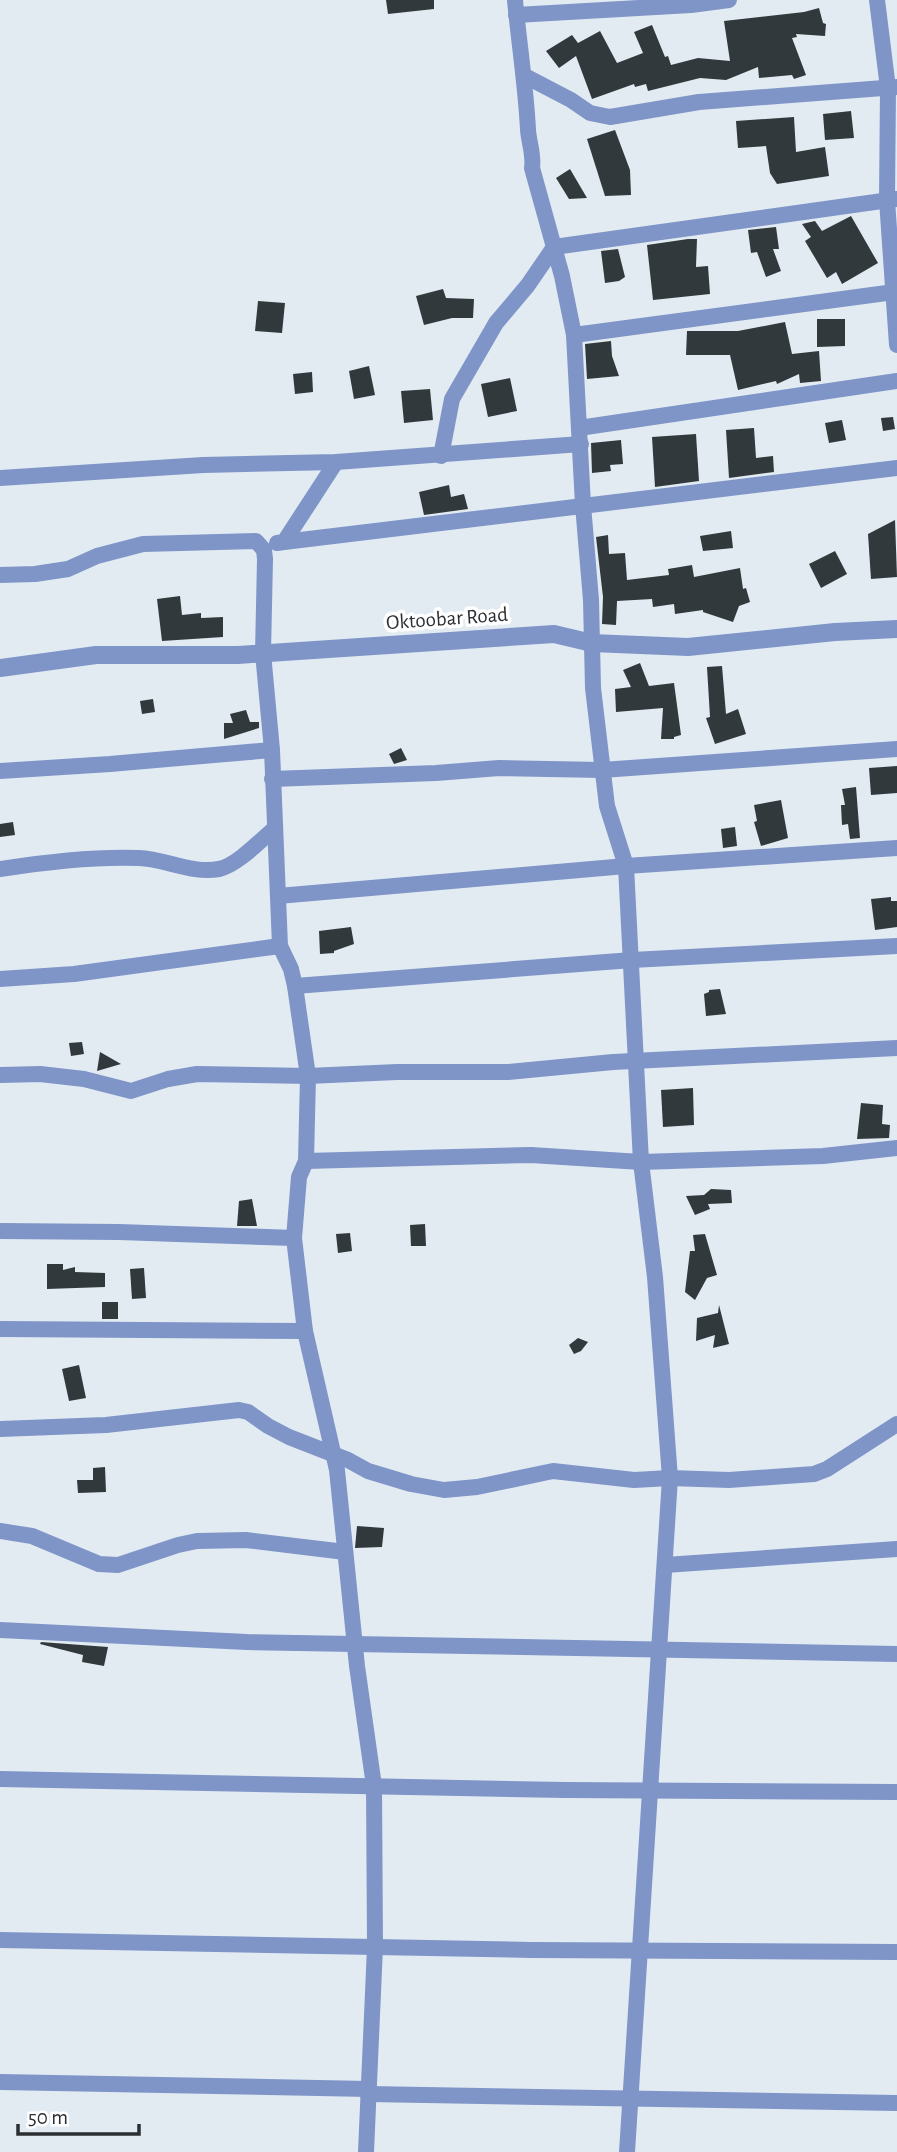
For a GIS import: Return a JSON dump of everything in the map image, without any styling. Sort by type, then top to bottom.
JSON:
[{"type":"street","points":[[627,2152],[670,1478],[655,1277],[641,1162],[626,866],[607,806],[593,688],[574,335],[532,168],[525,76],[515,8],[691,5],[729,0]]},
{"type":"street","points":[[877,0],[893,87],[892,199],[897,345]]},
{"type":"street","points":[[525,76],[590,113],[610,117],[699,102],[893,87]]},
{"type":"street","points":[[441,456],[452,400],[496,323],[528,285],[554,247],[892,199]]},
{"type":"street","points":[[574,335],[894,292]]},
{"type":"street","points":[[0,478],[202,465],[441,456],[580,436],[897,381]]},
{"type":"street","points":[[284,542],[336,462]]},
{"type":"street","points":[[261,544],[897,468]]},
{"type":"street","points":[[0,575],[68,569],[97,556],[143,544],[256,541],[264,550],[263,653],[272,750],[280,946],[291,969],[295,986],[308,1076],[306,1161],[299,1177],[294,1238],[305,1331],[335,1456],[354,1644],[374,1786],[375,1947],[366,2152]]},
{"type":"street","name":"Oktoobar Road","points":[[0,667],[96,655],[238,655],[554,634],[592,643],[688,647],[835,632],[897,629]]},
{"type":"street","points":[[272,779],[499,768],[602,770],[897,749]]},
{"type":"street","points":[[0,771],[272,750]]},
{"type":"street","points":[[0,869],[89,859],[142,858],[200,870],[222,869],[250,850],[275,828]]},
{"type":"street","points":[[278,896],[626,866],[897,848]]},
{"type":"street","points":[[0,979],[74,974],[280,946]]},
{"type":"street","points":[[295,986],[632,960],[897,946]]},
{"type":"street","points":[[0,1075],[40,1074],[84,1079],[131,1091],[168,1079],[197,1074],[308,1076],[397,1072],[508,1072],[613,1062],[897,1048]]},
{"type":"street","points":[[306,1161],[531,1155],[641,1162],[824,1156],[897,1148]]},
{"type":"street","points":[[0,1231],[294,1238]]},
{"type":"street","points":[[0,1329],[305,1331]]},
{"type":"street","points":[[0,1429],[106,1425],[239,1410],[248,1412],[289,1437],[348,1460],[368,1471],[411,1484],[444,1490],[477,1487],[553,1471],[634,1480],[729,1480],[814,1474],[827,1469],[897,1424]]},
{"type":"street","points":[[0,1531],[32,1536],[99,1564],[118,1565],[197,1541],[246,1540],[345,1552]]},
{"type":"street","points":[[665,1565],[897,1549]]},
{"type":"street","points":[[0,1630],[247,1642],[897,1654]]},
{"type":"street","points":[[0,1779],[897,1792]]},
{"type":"street","points":[[0,1940],[641,1951],[897,1952]]},
{"type":"street","points":[[0,2082],[897,2104]]},
{"type":"building","points":[[386,0],[434,0],[434,9],[388,14]]},
{"type":"building","points":[[819,8],[823,23],[826,24],[825,36],[796,34],[797,37],[792,38],[806,75],[794,79],[792,75],[759,78],[758,67],[726,80],[700,78],[648,91],[646,84],[635,87],[634,84],[592,99],[576,56],[559,68],[546,51],[572,35],[578,43],[600,31],[617,63],[643,53],[634,32],[652,25],[671,65],[698,58],[730,61],[724,21]]},
{"type":"building","points":[[851,111],[854,138],[825,140],[823,114]]},
{"type":"building","points":[[794,117],[796,152],[825,147],[829,176],[777,184],[770,173],[766,146],[738,148],[736,121]]},
{"type":"building","points":[[615,130],[630,170],[631,195],[605,196],[587,139]]},
{"type":"building","points":[[570,169],[587,198],[569,199],[556,178]]},
{"type":"building","points":[[851,216],[878,263],[842,284],[836,272],[827,278],[805,241],[811,237],[802,224],[815,221],[822,231]]},
{"type":"building","points":[[776,227],[779,249],[773,249],[781,271],[766,277],[757,252],[751,253],[748,230]]},
{"type":"building","points":[[697,239],[696,267],[708,266],[710,294],[653,300],[647,245]]},
{"type":"building","points":[[618,249],[625,277],[619,281],[605,283],[601,251]]},
{"type":"building","points":[[443,289],[446,298],[474,299],[473,318],[452,318],[424,325],[416,296]]},
{"type":"building","points":[[258,301],[285,303],[282,333],[255,331]]},
{"type":"building","points":[[817,319],[845,319],[845,346],[817,347]]},
{"type":"building","points":[[785,322],[792,354],[819,351],[821,381],[800,383],[799,374],[777,384],[776,381],[738,390],[730,355],[686,355],[687,331],[738,331]]},
{"type":"building","points":[[611,341],[612,356],[619,376],[587,379],[585,344]]},
{"type":"building","points":[[369,366],[375,395],[354,399],[349,371]]},
{"type":"building","points":[[312,372],[313,392],[295,394],[293,374]]},
{"type":"building","points":[[510,378],[517,411],[488,417],[481,384]]},
{"type":"building","points":[[430,389],[433,420],[404,423],[401,391]]},
{"type":"building","points":[[893,417],[895,429],[883,431],[881,418]]},
{"type":"building","points":[[842,420],[846,440],[829,443],[825,423]]},
{"type":"building","points":[[754,428],[756,458],[773,456],[774,472],[729,478],[726,430]]},
{"type":"building","points":[[696,434],[699,481],[655,487],[652,437]]},
{"type":"building","points":[[621,440],[623,464],[610,465],[611,471],[592,473],[591,443]]},
{"type":"building","points":[[449,485],[451,497],[464,494],[468,509],[424,515],[419,492]]},
{"type":"building","points":[[895,520],[897,577],[871,579],[868,534]]},
{"type":"building","points":[[731,531],[733,548],[703,551],[700,536]]},
{"type":"building","points":[[608,535],[609,554],[625,553],[627,580],[669,575],[668,569],[692,565],[694,577],[740,568],[743,589],[746,588],[750,602],[739,606],[733,622],[703,610],[675,614],[674,604],[653,607],[652,599],[617,601],[616,625],[602,624],[603,597],[596,537]]},
{"type":"building","points":[[835,551],[847,574],[821,588],[809,564]]},
{"type":"building","points":[[180,596],[182,615],[201,613],[201,618],[223,617],[223,637],[162,641],[157,599]]},
{"type":"building","points":[[640,663],[649,686],[674,683],[681,735],[674,739],[661,739],[663,708],[616,712],[615,689],[631,687],[623,670]]},
{"type":"building","points":[[722,666],[726,714],[738,709],[746,734],[715,744],[706,718],[710,717],[707,667]]},
{"type":"building","points":[[153,699],[155,712],[142,714],[140,701]]},
{"type":"building","points":[[246,710],[250,722],[259,722],[259,728],[224,739],[224,723],[233,723],[230,714]]},
{"type":"building","points":[[401,748],[407,760],[394,764],[389,754]]},
{"type":"building","points":[[897,766],[897,793],[871,795],[869,768]]},
{"type":"building","points":[[856,787],[860,838],[850,839],[848,824],[842,825],[841,805],[845,805],[842,789]]},
{"type":"building","points":[[781,800],[788,838],[761,846],[754,822],[757,821],[754,805]]},
{"type":"building","points":[[13,822],[15,835],[0,837],[0,824]]},
{"type":"building","points":[[735,827],[737,846],[723,848],[721,829]]},
{"type":"building","points":[[891,897],[891,901],[897,901],[897,927],[875,930],[871,899]]},
{"type":"building","points":[[351,927],[354,944],[334,953],[320,954],[319,931]]},
{"type":"building","points":[[720,989],[726,1014],[706,1016],[704,994],[709,990]]},
{"type":"building","points":[[82,1042],[84,1054],[71,1056],[69,1043]]},
{"type":"building","points":[[100,1052],[121,1064],[97,1071]]},
{"type":"building","points":[[693,1088],[694,1125],[663,1127],[661,1090]]},
{"type":"building","points":[[861,1103],[883,1105],[882,1124],[890,1125],[889,1138],[857,1139]]},
{"type":"building","points":[[711,1189],[731,1190],[732,1203],[708,1204],[710,1209],[695,1215],[686,1196],[704,1195]]},
{"type":"building","points":[[252,1199],[257,1226],[237,1226],[239,1201]]},
{"type":"building","points":[[425,1224],[426,1246],[411,1246],[410,1225]]},
{"type":"building","points":[[350,1233],[352,1251],[338,1253],[336,1234]]},
{"type":"building","points":[[705,1234],[717,1275],[707,1278],[695,1300],[685,1292],[690,1251],[695,1251],[693,1235]]},
{"type":"building","points":[[47,1264],[63,1264],[63,1270],[75,1267],[75,1272],[105,1273],[105,1287],[47,1289]]},
{"type":"building","points":[[144,1268],[146,1298],[132,1299],[130,1269]]},
{"type":"building","points":[[102,1302],[118,1302],[118,1319],[102,1319]]},
{"type":"building","points":[[719,1305],[729,1344],[713,1348],[715,1335],[696,1341],[697,1318],[718,1313]]},
{"type":"building","points":[[578,1338],[588,1342],[581,1351],[574,1354],[569,1345]]},
{"type":"building","points":[[79,1365],[86,1398],[69,1401],[62,1369]]},
{"type":"building","points":[[105,1467],[106,1492],[78,1493],[77,1480],[93,1480],[93,1468]]},
{"type":"building","points":[[357,1526],[384,1528],[382,1547],[355,1548]]},
{"type":"building","points":[[40,1644],[108,1647],[104,1666],[82,1662],[83,1655]]}]
